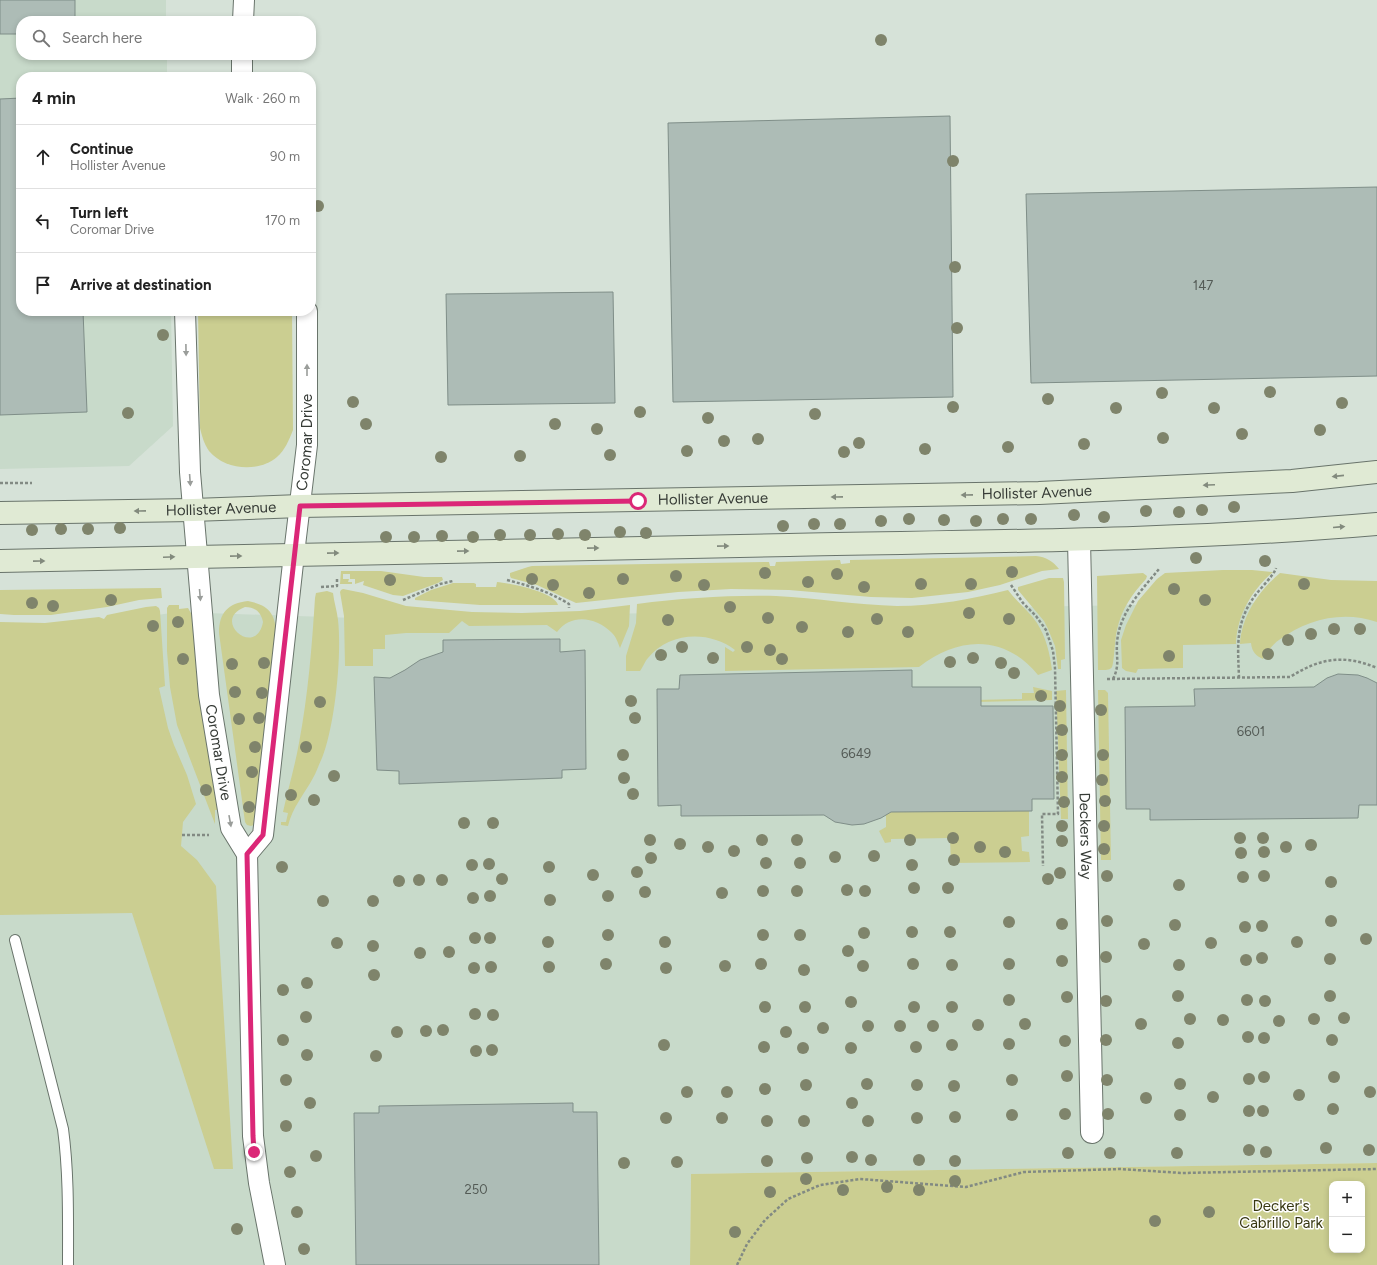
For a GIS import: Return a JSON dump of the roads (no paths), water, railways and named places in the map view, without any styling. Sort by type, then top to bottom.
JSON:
[{"type":"main road","name":"Hollister Avenue","points":[[0,513],[193,510],[300,506],[1039,494],[1292,481],[1377,472]]},
{"type":"main road","points":[[0,562],[294,554],[1079,540],[1300,531],[1377,524]]},
{"type":"street","points":[[243,16],[244,0]]},
{"type":"street","points":[[242,60],[242,72]]},
{"type":"street","name":"Coromar Drive","points":[[185,316],[188,433],[209,694],[231,828],[247,854],[263,835],[307,445],[307,316]]},
{"type":"street","name":"Deckers Way","points":[[1079,540],[1092,1132]]},
{"type":"street","points":[[247,854],[253,1136],[258,1184],[276,1265]]},
{"type":"lane","points":[[15,940],[63,1129],[67,1156],[68,1265]]},
{"type":"park label","name":"Decker's Cabrillo Park","points":[[1281,1214]]}]
